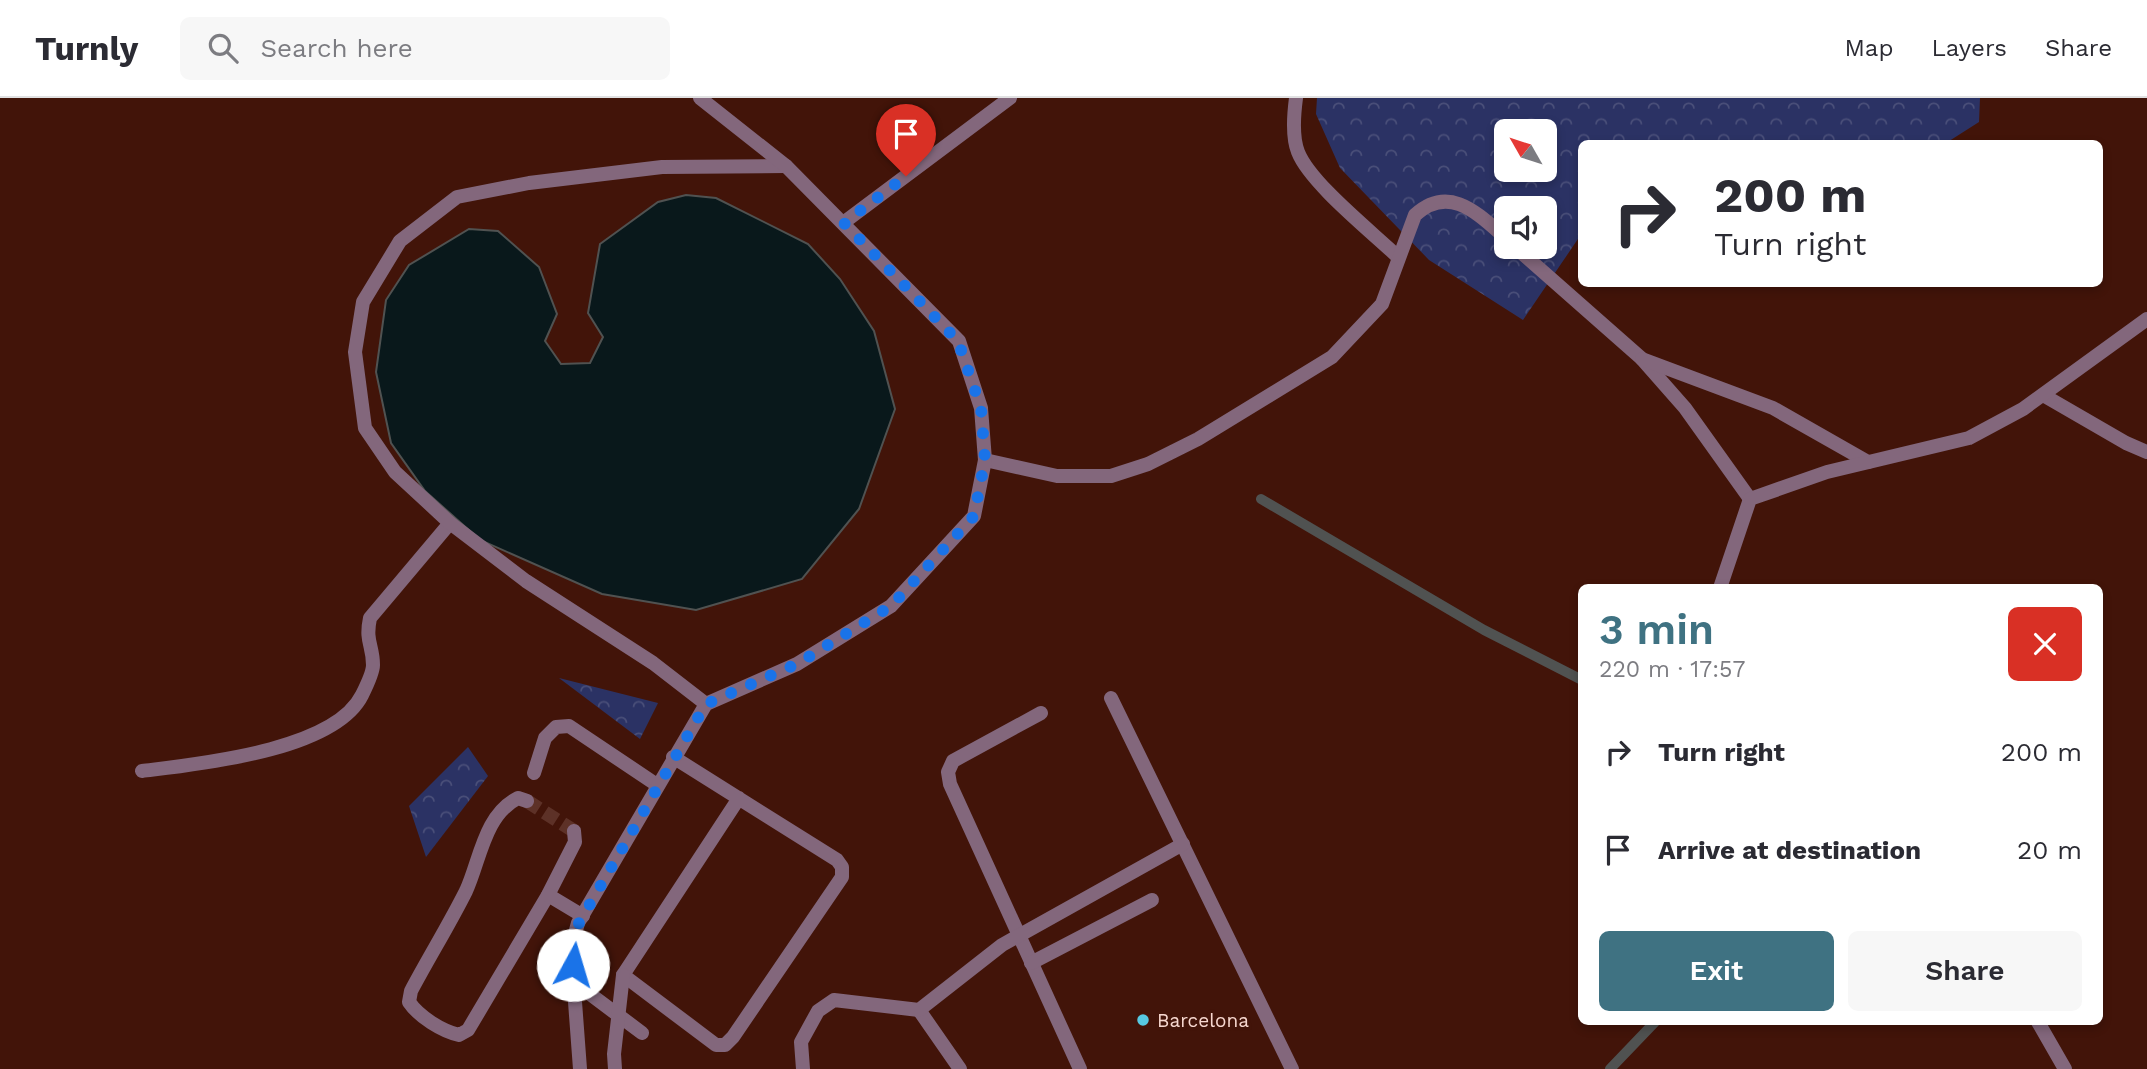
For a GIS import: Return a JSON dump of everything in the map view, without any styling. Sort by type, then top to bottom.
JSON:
[{"type":"street","points":[[580,1069],[571,948],[583,916],[706,704],[797,664],[891,606],[974,516],[985,460],[981,408],[958,341],[786,166],[699,98]]},
{"type":"street","points":[[844,223],[1010,98]]},
{"type":"street","points":[[1296,98],[1294,113],[1297,151],[1319,182],[1398,257]]},
{"type":"street","points":[[706,704],[653,663],[526,581],[450,523],[395,472],[365,428],[355,352],[363,302],[400,241],[457,197],[529,183],[662,167],[786,166]]},
{"type":"street","points":[[985,460],[1057,476],[1111,476],[1148,464],[1198,439],[1332,358],[1382,304],[1415,215],[1426,205],[1444,201],[1461,204],[1476,212],[1494,228]]},
{"type":"street","points":[[1529,259],[1641,358],[1685,408],[1750,499]]},
{"type":"street","points":[[1750,499],[1827,472],[1969,439],[2023,410],[2147,320]]},
{"type":"street","points":[[1641,358],[1773,408],[1868,462]]},
{"type":"street","points":[[2043,395],[2147,452]]},
{"type":"street","points":[[1721,584],[1750,499]]},
{"type":"street","points":[[142,771],[228,760],[306,738],[337,722],[361,697],[373,665],[366,636],[370,618],[450,523]]},
{"type":"street","points":[[1111,698],[1292,1069]]},
{"type":"street","points":[[1041,713],[953,761],[948,772],[950,784],[1080,1069]]},
{"type":"street","points":[[534,773],[545,738],[556,727],[569,726],[657,785]]},
{"type":"street","points":[[623,975],[716,1045],[725,1045],[842,877],[842,867],[837,860],[673,757]]},
{"type":"street","points":[[527,802],[518,798],[512,801],[494,822],[482,844],[467,889],[411,991],[409,1002],[415,1011],[452,1033],[459,1035],[468,1030],[548,895],[575,842],[574,831]]},
{"type":"street","points":[[615,1069],[623,975],[739,798]]},
{"type":"street","points":[[803,1069],[801,1042],[818,1011],[834,1000],[919,1010],[1002,945],[1183,844]]},
{"type":"street","points":[[548,895],[583,916]]},
{"type":"street","points":[[1031,963],[1152,900]]},
{"type":"street","points":[[574,982],[642,1033]]},
{"type":"street","points":[[919,1010],[960,1069]]},
{"type":"street","points":[[2040,1025],[2065,1069]]},
{"type":"green space","points":[[1317,98],[1980,98],[1979,122],[1951,140],[1578,140],[1578,239],[1523,320],[1429,260],[1340,168],[1316,114]]},
{"type":"green space","points":[[559,678],[658,703],[640,739]]},
{"type":"green space","points":[[468,747],[488,776],[426,857],[409,806]]},
{"type":"shaded area","points":[[686,195],[716,198],[808,244],[840,279],[874,331],[895,409],[859,509],[802,579],[696,610],[602,594],[480,540],[425,491],[391,443],[376,372],[386,300],[409,265],[469,229],[498,231],[539,267],[557,314],[545,341],[561,364],[590,363],[603,337],[588,313],[600,244],[658,202]]},
{"type":"waterway","points":[[1261,499],[1484,630],[1578,678]]},
{"type":"waterway","points":[[1610,1069],[1652,1025]]},
{"type":"tunnel","points":[[527,801],[574,831]]},
{"type":"place","name":"Barcelona","points":[[1143,1020]]},
{"type":"route","points":[[573,965],[571,948],[579,923],[706,704],[797,664],[891,606],[974,516],[985,460],[981,408],[958,341],[844,223],[906,176]]}]
